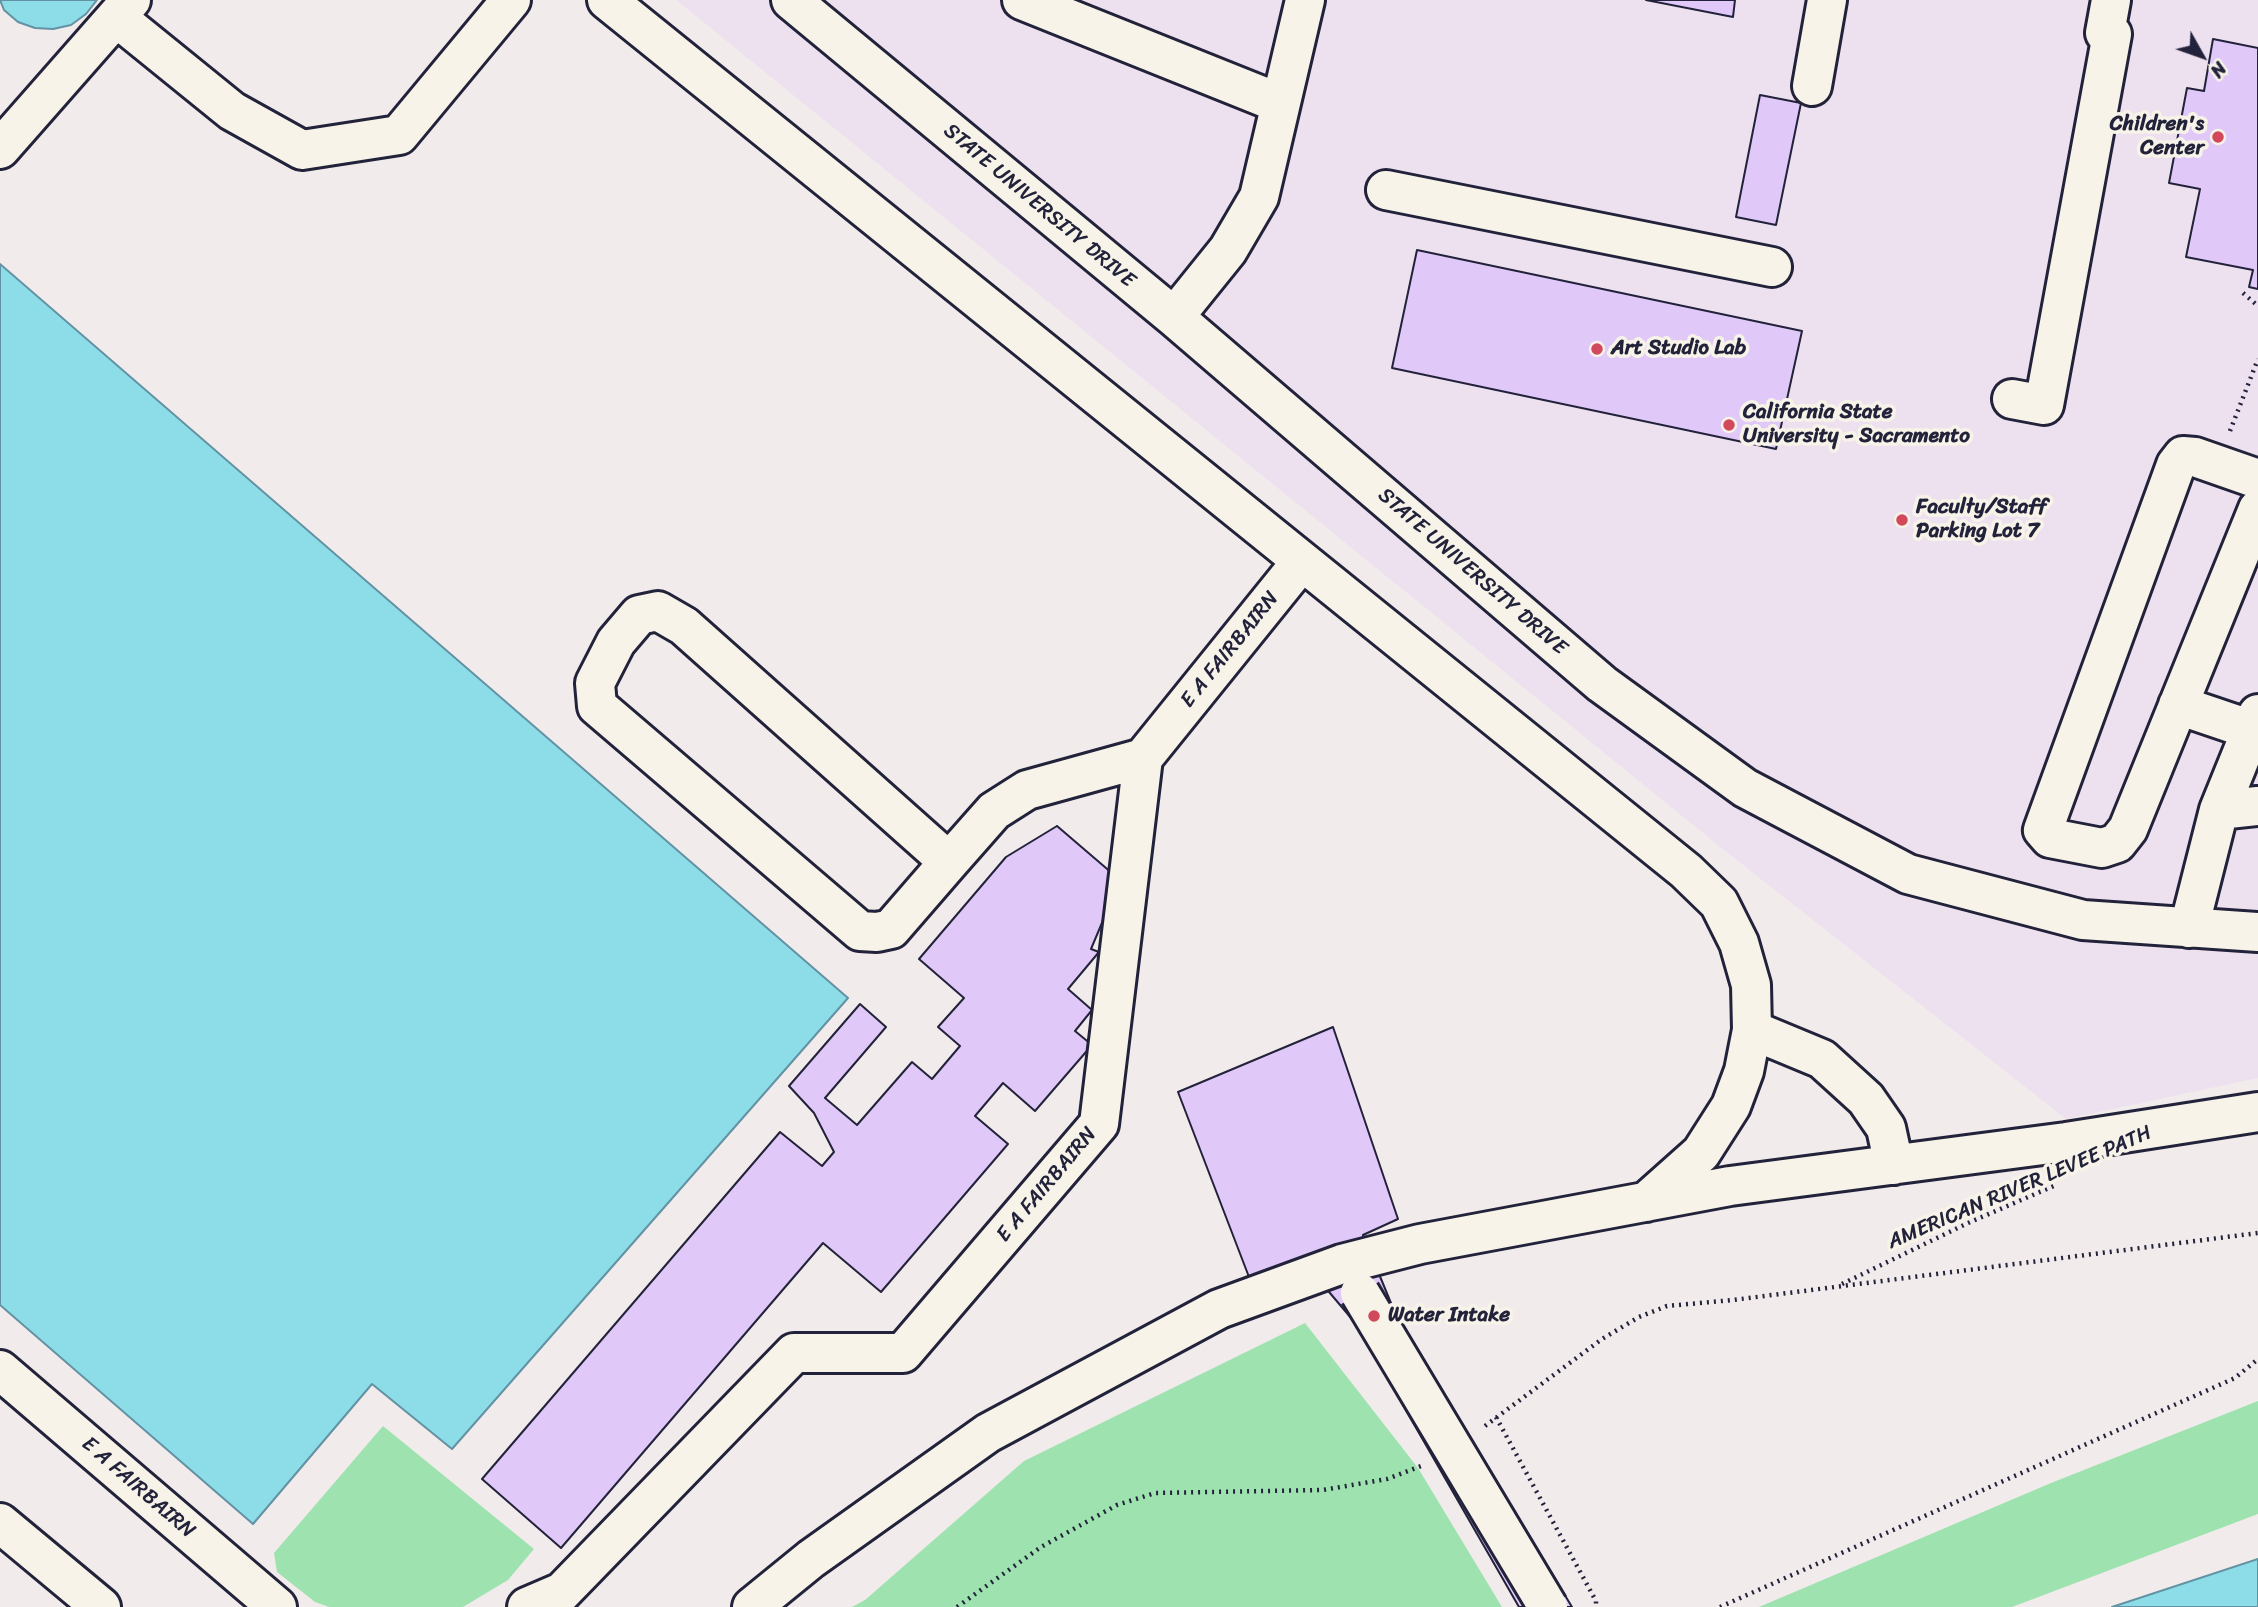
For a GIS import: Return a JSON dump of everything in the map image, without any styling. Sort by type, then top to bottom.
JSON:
[{"type":"street","points":[[0,149],[123,9],[232,111],[302,150],[399,135],[511,0]]},
{"type":"street","points":[[607,0],[1686,871],[1719,903],[1739,943],[1751,985],[1752,1030],[1744,1071],[1731,1106],[1700,1153],[1646,1202]]},
{"type":"street","name":"STATE UNIVERSITY DRIVE","points":[[791,0],[1174,317],[1602,684],[1745,788],[1908,874],[2083,920],[2258,932]]},
{"type":"street","points":[[1023,0],[1279,103]]},
{"type":"street","points":[[1174,317],[1228,250],[1259,197],[1279,103],[1306,0]]},
{"type":"street","points":[[1812,86],[1827,0]]},
{"type":"street","points":[[2012,399],[2044,405],[2112,34],[2105,33],[2111,0]]},
{"type":"street","points":[[1385,190],[1772,267]]},
{"type":"street","points":[[2258,478],[2195,457],[2183,456],[2176,465],[2043,830],[2050,838],[2102,848],[2117,843],[2128,830],[2258,509]]},
{"type":"street","name":"E A FAIRBAIRN","points":[[527,1607],[562,1592],[794,1353],[903,1353],[1099,1124],[1143,758],[1302,561]]},
{"type":"street","points":[[949,862],[684,626],[658,611],[639,615],[617,642],[595,683],[597,706],[860,931],[891,929],[949,862],[993,811],[1027,790],[1143,758]]},
{"type":"street","points":[[2178,705],[2255,722],[2219,810],[2189,928]]},
{"type":"street","points":[[2219,810],[2258,806]]},
{"type":"street","points":[[1752,1030],[1822,1059],[1866,1099],[1886,1128],[1894,1165]]},
{"type":"street","points":[[752,1607],[811,1559],[988,1433],[1219,1308],[1351,1279],[1420,1244],[1730,1186],[2066,1142],[2258,1112]]},
{"type":"street","points":[[1351,1279],[1548,1607]]},
{"type":"street","name":"E A FAIRBAIRN","points":[[0,1370],[277,1607]]},
{"type":"street","points":[[0,1523],[101,1607]]},
{"type":"path","points":[[2243,293],[2258,306]]},
{"type":"path","points":[[2217,465],[2258,359]]},
{"type":"path","name":"AMERICAN RIVER LEVEE PATH","points":[[1838,1286],[1968,1223],[2067,1180]]},
{"type":"path","points":[[1476,1432],[1602,1339],[1639,1317],[1667,1306],[2258,1233]]},
{"type":"path","points":[[1720,1607],[2235,1378],[2258,1359]]},
{"type":"path","points":[[1496,1417],[1596,1601],[1596,1607]]},
{"type":"path","points":[[957,1607],[1041,1547],[1116,1505],[1155,1493],[1323,1490],[1387,1479],[1427,1464]]},
{"type":"shaded area","name":"California State University - Sacramento","points":[[676,0],[2258,0],[2258,1078],[2066,1119],[1724,850]]},
{"type":"green space","points":[[1305,1323],[1418,1468],[1502,1607],[852,1607],[865,1600],[1024,1461]]},
{"type":"green space","points":[[2258,1401],[2258,1514],[2012,1607],[1759,1607],[2051,1483]]},
{"type":"green space","points":[[383,1426],[534,1549],[508,1580],[463,1607],[329,1607],[315,1602],[277,1572],[274,1553]]},
{"type":"water","points":[[0,0],[97,0],[86,14],[71,25],[53,29],[35,28],[18,22],[4,10]]},
{"type":"water","points":[[0,264],[848,998],[452,1449],[372,1384],[253,1524],[0,1305]]},
{"type":"water","points":[[2258,1559],[2258,1607],[2112,1607]]},
{"type":"building","points":[[1646,0],[1735,0],[1733,17]]},
{"type":"building","name":"Children's Center","points":[[2213,39],[2258,48],[2258,289],[2249,287],[2253,270],[2186,257],[2200,189],[2169,183],[2187,88],[2204,91]]},
{"type":"building","points":[[1760,95],[1801,103],[1776,225],[1736,217]]},
{"type":"building","name":"Art Studio Lab","points":[[1417,250],[1802,331],[1776,449],[1392,368]]},
{"type":"building","points":[[1057,826],[1120,880],[1091,949],[1099,952],[1068,989],[1092,1010],[1075,1031],[1092,1045],[1035,1111],[1003,1083],[975,1116],[1008,1144],[881,1292],[823,1243],[561,1548],[482,1479],[780,1132],[822,1166],[834,1152],[814,1113],[789,1086],[860,1004],[886,1027],[825,1098],[857,1125],[912,1062],[932,1079],[960,1046],[938,1027],[964,998],[919,959],[1006,857]]},
{"type":"building","name":"Water Intake","points":[[1333,1027],[1398,1219],[1363,1235],[1393,1308],[1572,1607],[1519,1607],[1357,1325],[1302,1260],[1249,1277],[1178,1092]]},
{"type":"place","name":"Children's Center","points":[[2218,137]]},
{"type":"place","name":"Art Studio Lab","points":[[1597,349]]},
{"type":"place","name":"California State University - Sacramento","points":[[1729,425]]},
{"type":"place","name":"Faculty/Staff Parking Lot 7","points":[[1902,520]]},
{"type":"place","name":"Water Intake","points":[[1374,1316]]}]
